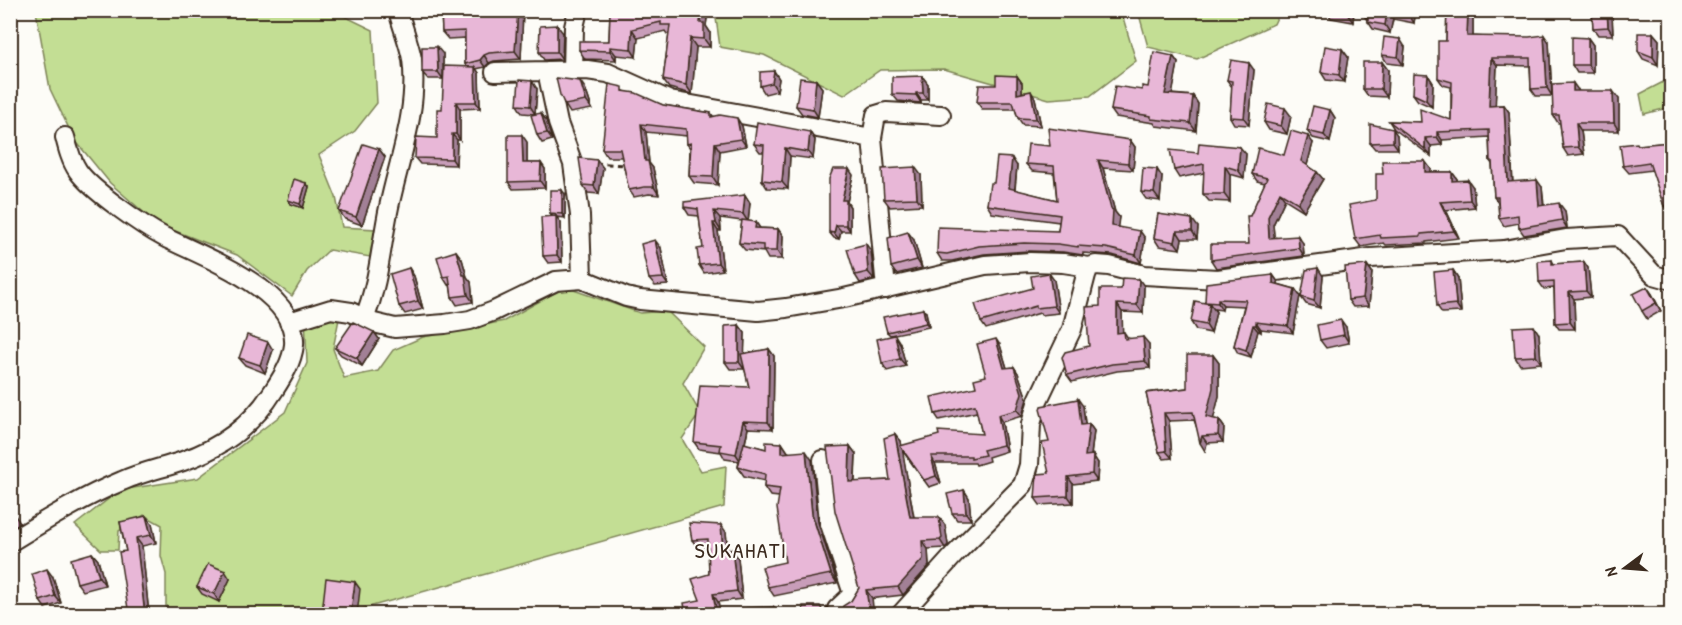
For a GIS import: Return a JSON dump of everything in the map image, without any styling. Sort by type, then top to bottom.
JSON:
[{"type":"street","points":[[364,319],[374,295],[394,184],[405,144],[412,95],[412,59],[398,10]]},
{"type":"street","points":[[573,71],[574,27],[578,10]]},
{"type":"street","points":[[547,71],[558,123],[573,164],[579,215],[582,279]]},
{"type":"street","points":[[495,72],[608,73],[670,101],[872,138]]},
{"type":"street","points":[[886,289],[872,138],[876,116],[886,112],[941,115]]},
{"type":"street","points":[[10,542],[46,520],[123,480],[206,452],[243,428],[263,408],[288,368],[294,343],[289,322],[279,304],[247,278],[163,236],[92,187],[78,171],[70,157],[65,137]]},
{"type":"street","points":[[289,322],[331,309],[351,312],[364,319],[394,328],[470,320],[494,311],[556,280],[582,279],[626,297],[640,300],[758,311],[886,289],[986,266],[1030,262],[1089,267],[1109,266],[1144,275],[1218,279],[1371,258],[1504,250],[1566,239],[1618,236],[1654,275],[1671,280]]},
{"type":"street","points":[[901,615],[955,554],[1023,485],[1029,465],[1032,424],[1038,400],[1072,329],[1089,267]]},
{"type":"street","points":[[823,460],[830,521],[853,591],[853,597],[837,609],[837,615]]},
{"type":"path","points":[[573,164],[624,165]]},
{"type":"green space","points":[[1138,10],[1280,11],[1274,24],[1197,59],[1148,47]]},
{"type":"green space","points":[[36,11],[338,11],[373,30],[377,103],[355,131],[319,155],[336,197],[342,227],[375,229],[370,257],[329,250],[307,271],[292,296],[237,255],[157,224],[110,183],[74,139],[50,89]]},
{"type":"green space","points":[[715,11],[1121,11],[1136,61],[1090,96],[1049,99],[944,69],[880,70],[844,95],[764,55],[720,47]]},
{"type":"green space","points":[[1671,78],[1671,107],[1644,114],[1640,94]]},
{"type":"green space","points":[[565,287],[640,313],[667,311],[704,347],[683,383],[700,413],[682,439],[701,471],[726,466],[724,507],[344,614],[166,614],[166,574],[161,556],[162,525],[144,515],[119,531],[118,550],[101,550],[75,525],[120,490],[198,478],[285,412],[307,363],[305,316],[339,319],[333,349],[344,378],[378,371],[393,350],[423,337],[504,321]]},
{"type":"building","points":[[441,10],[518,10],[515,51],[489,53],[480,60],[465,64],[465,31],[442,32]]},
{"type":"building","points":[[610,10],[701,10],[700,23],[704,23],[704,39],[690,38],[686,85],[663,80],[670,25],[661,25],[661,22],[632,29],[631,49],[610,47],[610,51],[579,50],[579,41],[609,41]]},
{"type":"building","points":[[1328,10],[1348,10],[1347,14]]},
{"type":"building","points":[[1365,10],[1409,10],[1409,15],[1387,11],[1385,25],[1368,22]]},
{"type":"building","points":[[1447,10],[1468,10],[1467,36],[1529,37],[1544,35],[1547,88],[1531,89],[1530,58],[1491,58],[1489,106],[1504,105],[1508,182],[1537,180],[1539,206],[1559,203],[1562,220],[1519,228],[1518,215],[1499,218],[1498,197],[1494,197],[1489,130],[1437,132],[1437,137],[1425,138],[1425,149],[1389,121],[1421,122],[1420,109],[1451,120],[1452,82],[1438,78],[1438,41],[1446,41]]},
{"type":"building","points":[[1592,10],[1607,10],[1608,27],[1593,28]]},
{"type":"building","points":[[557,25],[557,52],[539,52],[540,26]]},
{"type":"building","points":[[1638,33],[1653,33],[1653,57],[1638,51]]},
{"type":"building","points":[[1384,37],[1400,39],[1398,57],[1382,55]]},
{"type":"building","points":[[1572,37],[1588,38],[1588,65],[1572,65]]},
{"type":"building","points":[[1325,46],[1342,49],[1339,75],[1321,72]]},
{"type":"building","points":[[422,47],[437,47],[438,72],[422,72]]},
{"type":"building","points":[[1154,52],[1173,56],[1165,94],[1193,96],[1190,123],[1151,119],[1151,116],[1111,110],[1115,86],[1142,90],[1142,86],[1148,87]]},
{"type":"building","points":[[1231,60],[1249,63],[1244,118],[1230,117],[1232,81],[1227,80]]},
{"type":"building","points":[[1363,62],[1382,62],[1381,89],[1363,89]]},
{"type":"building","points":[[444,66],[475,67],[476,102],[456,102],[456,134],[452,134],[452,159],[415,158],[416,137],[437,138],[437,109],[442,109]]},
{"type":"building","points":[[774,71],[772,83],[760,86],[760,72]]},
{"type":"building","points":[[1414,74],[1428,75],[1426,100],[1413,94]]},
{"type":"building","points":[[996,75],[1017,76],[1017,94],[1031,91],[1036,119],[1018,118],[1013,102],[977,102],[979,85],[996,85]]},
{"type":"building","points":[[922,76],[923,93],[892,94],[892,77]]},
{"type":"building","points":[[556,78],[580,81],[586,101],[565,105]]},
{"type":"building","points":[[800,78],[816,80],[813,109],[796,106]]},
{"type":"building","points":[[519,80],[532,81],[530,106],[517,105]]},
{"type":"building","points":[[1573,83],[1573,91],[1613,91],[1614,123],[1576,123],[1578,147],[1563,148],[1559,115],[1553,115],[1552,84]]},
{"type":"building","points":[[609,84],[623,87],[623,91],[636,93],[663,105],[711,113],[711,117],[720,115],[737,118],[741,139],[715,143],[713,177],[689,176],[691,143],[687,144],[686,129],[641,124],[645,161],[648,161],[654,187],[629,190],[620,149],[602,149]]},
{"type":"building","points":[[1268,104],[1285,108],[1281,126],[1264,122]]},
{"type":"building","points":[[1313,106],[1330,110],[1324,135],[1307,131]]},
{"type":"building","points":[[541,113],[547,133],[537,135],[531,115]]},
{"type":"building","points":[[757,122],[810,132],[808,152],[785,148],[782,182],[762,180],[764,145],[754,144]]},
{"type":"building","points":[[1370,124],[1393,129],[1393,142],[1370,143]]},
{"type":"building","points":[[1048,128],[1130,140],[1128,163],[1098,160],[1113,210],[1112,226],[1140,231],[1136,255],[1106,248],[1024,243],[979,246],[947,254],[937,253],[938,227],[1058,231],[1060,215],[987,205],[990,183],[994,183],[997,157],[1012,158],[1009,188],[1057,200],[1054,166],[1026,164],[1028,144],[1050,146]]},
{"type":"building","points":[[1291,131],[1308,136],[1301,161],[1317,172],[1298,203],[1280,192],[1268,217],[1269,238],[1298,236],[1299,248],[1211,260],[1211,244],[1249,244],[1247,216],[1250,216],[1267,178],[1252,174],[1258,148],[1284,155]]},
{"type":"building","points":[[508,135],[522,135],[523,163],[541,163],[540,181],[508,182]]},
{"type":"building","points":[[1671,142],[1671,169],[1666,169],[1671,185],[1671,206],[1664,206],[1649,162],[1623,166],[1620,145]]},
{"type":"building","points":[[1199,143],[1240,147],[1238,170],[1225,166],[1224,194],[1203,194],[1204,164],[1174,170],[1170,150],[1198,153]]},
{"type":"building","points":[[363,144],[379,149],[356,217],[339,211]]},
{"type":"building","points":[[579,158],[597,160],[594,186],[583,185]]},
{"type":"building","points":[[1382,161],[1425,161],[1425,172],[1452,172],[1452,181],[1468,180],[1470,200],[1440,202],[1454,231],[1421,234],[1421,236],[1381,238],[1380,235],[1355,239],[1349,205],[1376,200],[1376,174],[1383,174]]},
{"type":"building","points":[[915,167],[917,198],[884,199],[882,169]]},
{"type":"building","points":[[1143,168],[1157,169],[1154,193],[1141,192]]},
{"type":"building","points":[[833,169],[849,169],[842,200],[846,200],[846,225],[836,225],[834,233],[829,232],[829,179]]},
{"type":"building","points":[[294,179],[306,183],[300,204],[288,200]]},
{"type":"building","points":[[550,190],[562,190],[562,214],[550,213]]},
{"type":"building","points":[[745,195],[743,214],[714,211],[716,223],[713,223],[718,263],[699,265],[697,249],[703,248],[698,209],[684,207],[684,202]]},
{"type":"building","points":[[1158,214],[1192,219],[1192,231],[1177,231],[1175,242],[1154,238]]},
{"type":"building","points":[[556,216],[557,255],[543,256],[541,217]]},
{"type":"building","points":[[742,220],[756,222],[755,228],[778,229],[777,251],[763,251],[763,245],[739,243]]},
{"type":"building","points":[[908,232],[917,260],[891,267],[888,238]]},
{"type":"building","points":[[655,240],[663,278],[649,279],[641,244]]},
{"type":"building","points":[[866,244],[868,272],[855,275],[847,249]]},
{"type":"building","points":[[456,251],[463,275],[465,275],[468,295],[452,297],[449,276],[443,277],[437,257]]},
{"type":"building","points":[[1552,260],[1552,264],[1584,262],[1586,291],[1569,292],[1570,322],[1555,323],[1554,281],[1539,282],[1538,261]]},
{"type":"building","points":[[1367,265],[1363,298],[1348,300],[1345,267]]},
{"type":"building","points":[[409,268],[418,301],[399,306],[390,274]]},
{"type":"building","points":[[1318,268],[1314,301],[1301,297],[1306,270]]},
{"type":"building","points":[[1453,270],[1456,304],[1437,306],[1434,272]]},
{"type":"building","points":[[1049,273],[1054,306],[1036,308],[1036,306],[981,322],[975,304],[1033,288],[1031,276]]},
{"type":"building","points":[[1273,275],[1273,283],[1295,289],[1288,326],[1256,322],[1256,325],[1253,325],[1246,350],[1234,346],[1246,300],[1218,299],[1218,303],[1205,302],[1206,283]]},
{"type":"building","points":[[1122,278],[1139,279],[1137,305],[1117,304],[1117,333],[1124,332],[1125,339],[1143,337],[1145,361],[1112,364],[1067,375],[1062,357],[1065,352],[1089,346],[1086,307],[1100,306],[1100,289],[1121,289]]},
{"type":"building","points":[[1647,287],[1656,303],[1642,311],[1633,294]]},
{"type":"building","points":[[1195,301],[1210,304],[1206,325],[1191,322]]},
{"type":"building","points":[[923,309],[926,323],[887,332],[883,317]]},
{"type":"building","points":[[1341,320],[1344,335],[1320,340],[1317,325]]},
{"type":"building","points":[[353,322],[374,332],[357,358],[335,348]]},
{"type":"building","points":[[739,325],[739,362],[725,362],[725,326]]},
{"type":"building","points":[[1534,326],[1536,356],[1515,357],[1513,327]]},
{"type":"building","points":[[247,335],[268,342],[260,365],[239,358]]},
{"type":"building","points":[[895,335],[900,359],[882,363],[877,339]]},
{"type":"building","points":[[996,339],[1004,368],[1014,367],[1022,393],[1017,410],[998,415],[1003,445],[983,450],[985,455],[971,458],[971,456],[931,456],[936,476],[924,480],[900,446],[939,435],[938,431],[982,434],[975,405],[935,414],[931,397],[976,387],[974,379],[986,376],[977,344]]},
{"type":"building","points":[[769,349],[768,422],[743,421],[736,454],[720,451],[721,445],[694,442],[700,385],[749,387],[741,354]]},
{"type":"building","points":[[1187,355],[1213,355],[1213,388],[1206,417],[1219,420],[1218,435],[1202,436],[1200,443],[1193,412],[1164,413],[1166,451],[1159,452],[1146,393],[1187,388]]},
{"type":"building","points":[[1078,399],[1081,425],[1089,424],[1085,456],[1093,455],[1092,474],[1068,477],[1068,496],[1035,498],[1037,474],[1049,473],[1042,443],[1049,442],[1041,406]]},
{"type":"building","points":[[895,434],[910,517],[939,517],[942,538],[922,541],[923,559],[898,587],[866,590],[870,615],[839,615],[843,606],[851,601],[859,588],[835,511],[827,447],[850,446],[849,482],[890,480],[884,438]]},
{"type":"building","points":[[766,442],[782,443],[782,453],[806,451],[812,514],[831,574],[768,587],[762,567],[785,562],[777,508],[780,489],[764,487],[765,474],[738,467],[744,443],[766,449]]},
{"type":"building","points":[[964,490],[966,513],[952,513],[947,494]]},
{"type":"building","points":[[10,508],[15,515],[10,518]]},
{"type":"building","points":[[146,516],[151,535],[136,538],[145,615],[129,615],[119,552],[126,551],[120,522]]},
{"type":"building","points":[[689,523],[721,525],[723,551],[732,550],[737,591],[713,594],[717,615],[686,615],[684,603],[700,600],[692,579],[709,574],[708,539],[692,540]]},
{"type":"building","points":[[92,553],[99,577],[77,583],[71,559]]},
{"type":"building","points":[[208,564],[225,571],[214,594],[197,587]]},
{"type":"building","points":[[47,569],[55,596],[40,601],[32,574]]},
{"type":"building","points":[[326,578],[355,582],[351,612],[355,612],[354,615],[324,615]]},
{"type":"building","points":[[803,606],[820,606],[825,615],[804,615]]},
{"type":"building","points":[[774,607],[774,615],[750,615],[747,608]]},
{"type":"district","name":"SUKAHATI","points":[[741,550]]}]
